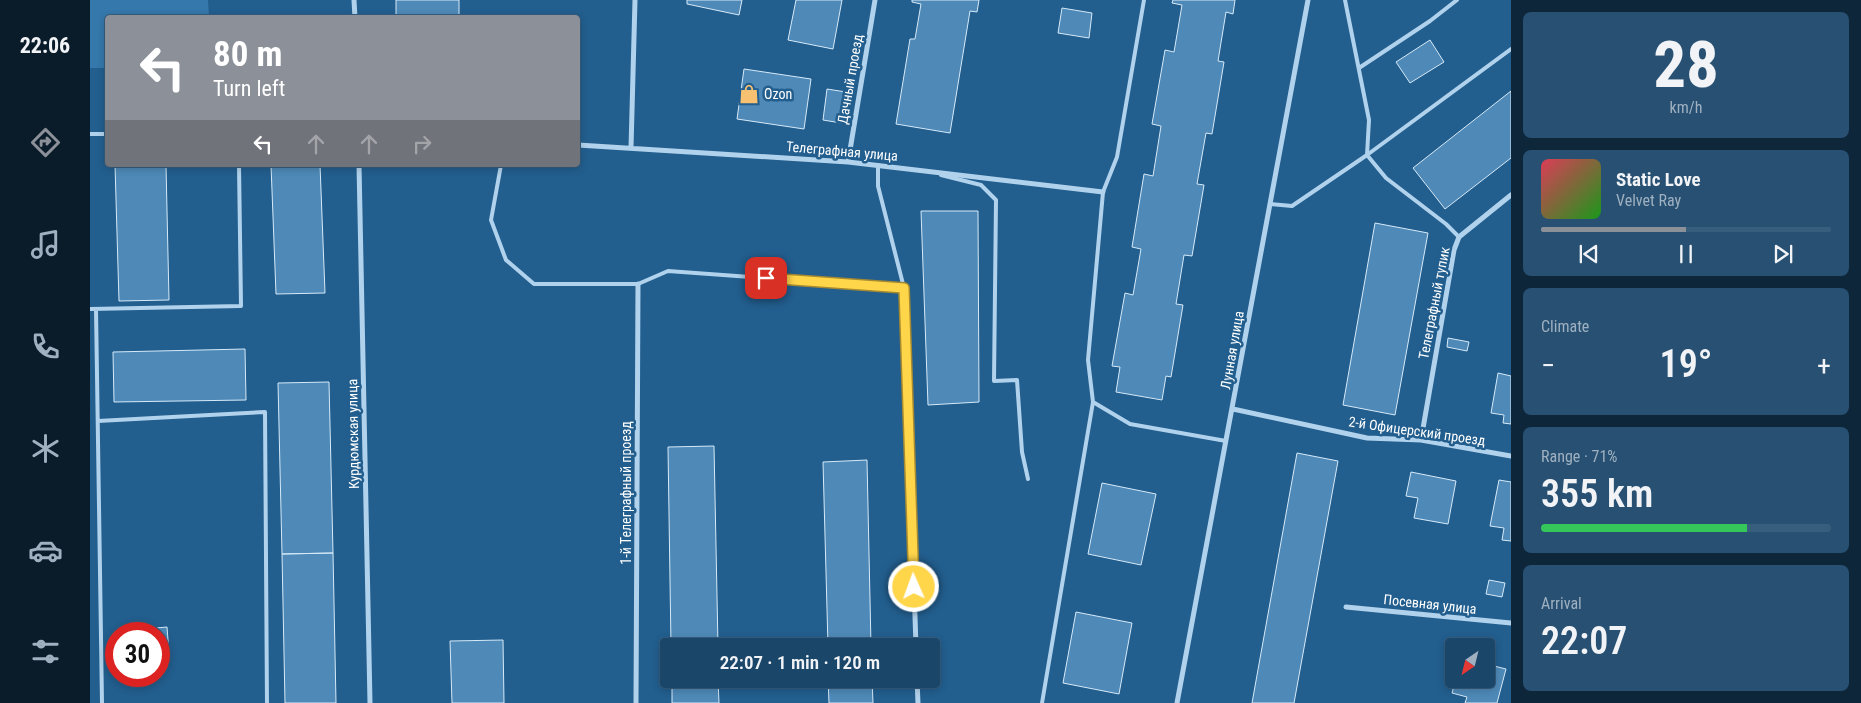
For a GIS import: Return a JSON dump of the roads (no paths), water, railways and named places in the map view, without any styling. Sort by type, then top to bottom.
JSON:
[{"type":"street","points":[[354,0],[354,15]]},
{"type":"street","points":[[631,148],[635,0]]},
{"type":"street","name":"Дачный проезд","points":[[848,162],[875,0]]},
{"type":"street","name":"Лунная улица","points":[[1177,703],[1308,0]]},
{"type":"street","name":"Телеграфная улица","points":[[580,145],[848,162],[1103,192]]},
{"type":"street","name":"Курдюмская улица","points":[[359,167],[370,703]]},
{"type":"street","name":"Телеграфный тупик","points":[[1421,440],[1454,250],[1459,238],[1511,195]]},
{"type":"street","name":"1-й Телеграфный проезд","points":[[636,703],[638,284]]},
{"type":"street","points":[[904,288],[916,638]]},
{"type":"street","name":"2-й Офицерский проезд","points":[[1233,410],[1367,438],[1421,440],[1511,456]]},
{"type":"street","name":"Посевная улица","points":[[1346,607],[1511,623]]},
{"type":"street","points":[[917,688],[918,703]]},
{"type":"lane","points":[[1042,703],[1093,402],[1088,360],[1103,192],[1116,157],[1144,0]]},
{"type":"lane","points":[[1345,0],[1369,120],[1367,155],[1386,178],[1446,224],[1459,238]]},
{"type":"lane","points":[[1359,68],[1430,21],[1457,0]]},
{"type":"lane","points":[[1270,204],[1292,206],[1367,155],[1511,49]]},
{"type":"lane","points":[[90,134],[105,134]]},
{"type":"lane","points":[[502,167],[491,220],[506,260],[534,284],[638,284],[668,271],[904,288],[878,186],[878,165]]},
{"type":"lane","points":[[90,309],[241,306],[239,167]]},
{"type":"lane","points":[[924,170],[981,185],[996,200],[994,381],[1017,380],[1022,452],[1028,479]]},
{"type":"lane","points":[[96,309],[102,703]]},
{"type":"lane","points":[[1093,402],[1130,424],[1226,441]]},
{"type":"lane","points":[[98,421],[265,412],[267,703]]},
{"type":"place","name":"Ozon","points":[[749,94]]}]
